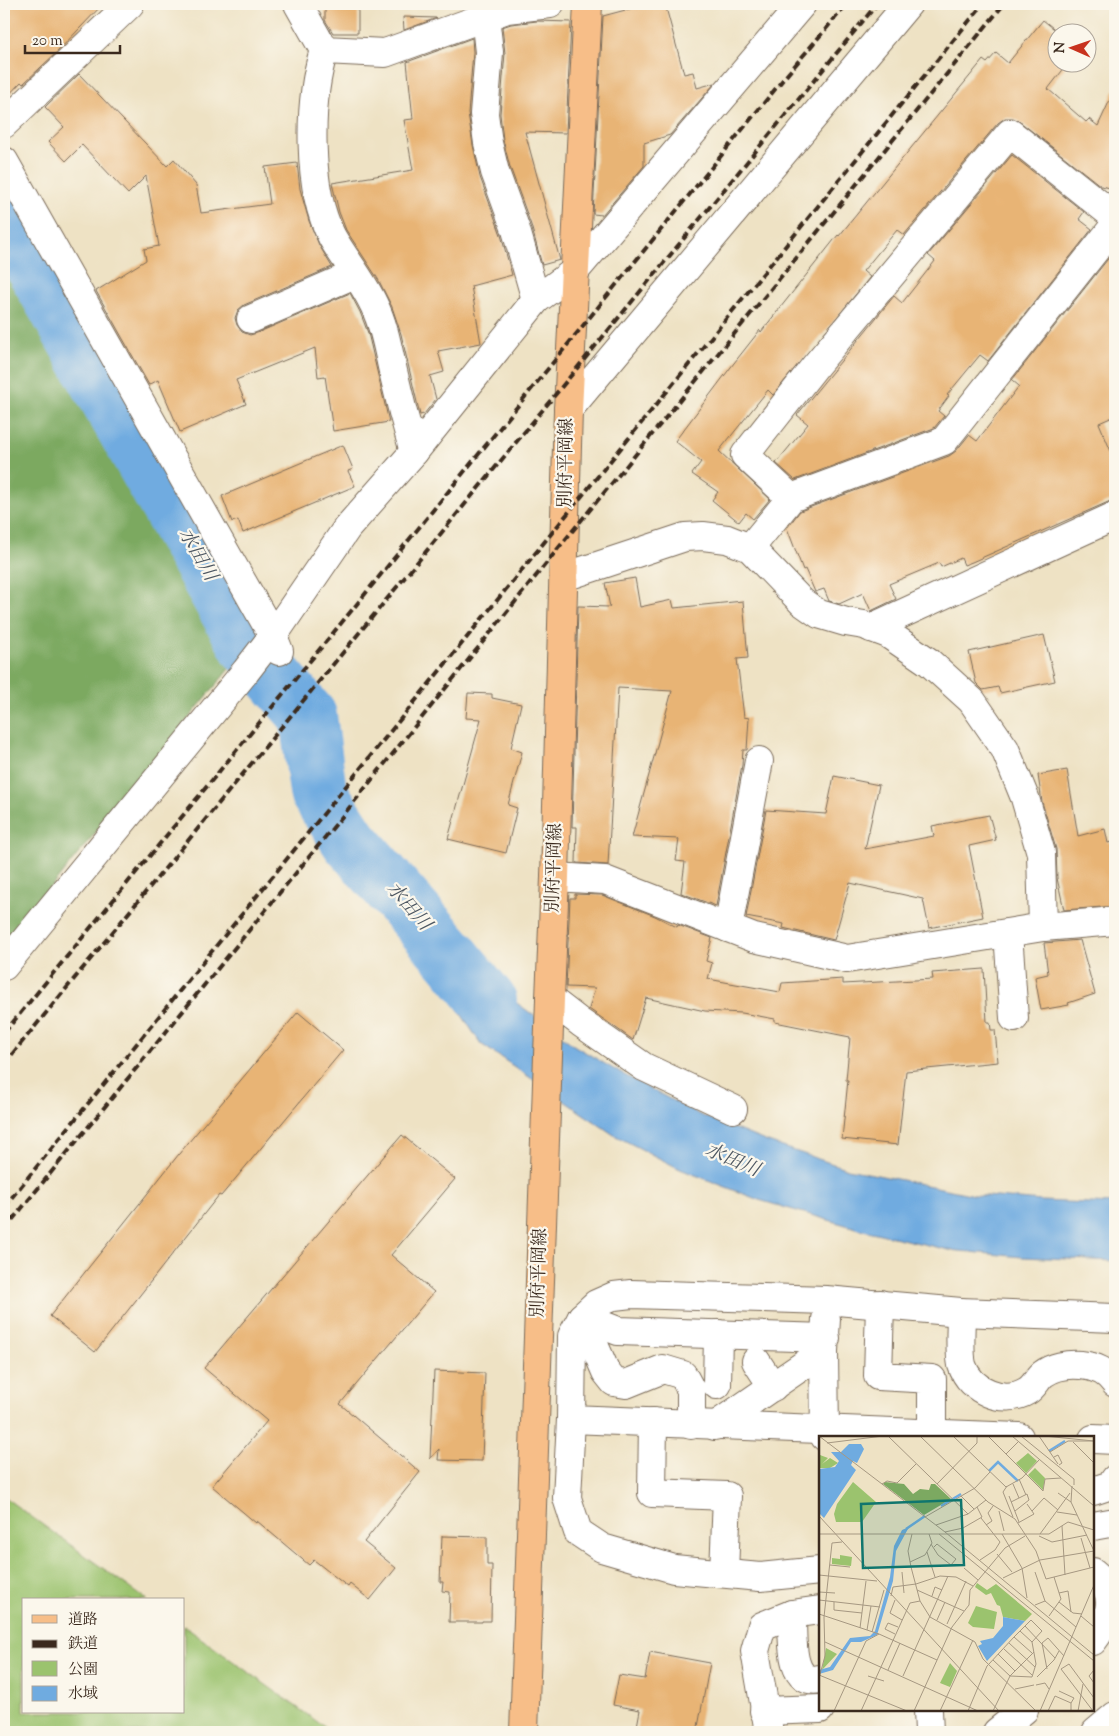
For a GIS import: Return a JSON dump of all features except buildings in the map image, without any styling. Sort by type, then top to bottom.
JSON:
[{"type":"main road","name":"別府平岡線","points":[[524,1732],[550,1030],[568,410],[588,4]]},
{"type":"street","points":[[4,124],[130,4]]},
{"type":"street","points":[[298,4],[324,50],[318,69],[313,109],[313,141],[319,203],[331,235],[374,305],[384,334],[405,424],[414,452]]},
{"type":"street","points":[[324,50],[384,53],[485,10],[550,4]]},
{"type":"street","points":[[4,966],[246,671],[273,644],[347,528],[414,452],[536,300],[575,271],[802,4]]},
{"type":"street","points":[[568,410],[908,4]]},
{"type":"street","points":[[485,10],[489,52],[484,114],[488,142],[495,172],[516,230],[536,300]]},
{"type":"street","points":[[791,498],[746,455],[816,365],[1010,133],[1115,217]]},
{"type":"street","points":[[4,161],[273,644]]},
{"type":"street","points":[[750,548],[791,498],[944,442],[1115,225]]},
{"type":"street","points":[[251,319],[355,274]]},
{"type":"street","points":[[871,628],[1115,516]]},
{"type":"street","points":[[564,577],[685,538],[703,536],[727,538],[750,548],[802,602],[819,614],[888,634],[936,669],[972,702],[1005,749],[1024,798],[1041,853],[1043,927]]},
{"type":"street","points":[[728,928],[759,761]]},
{"type":"street","points":[[555,878],[605,880],[754,938],[847,959],[1043,927],[1115,921]]},
{"type":"street","points":[[1008,933],[1014,1018]]},
{"type":"street","points":[[550,999],[644,1067],[733,1109]]},
{"type":"street","points":[[819,1565],[760,1577],[674,1569],[602,1548],[578,1532],[567,1498],[571,1419],[572,1336],[582,1317],[596,1304],[614,1296],[631,1294],[826,1300],[961,1312],[1115,1318]]},
{"type":"street","points":[[825,1433],[826,1300]]},
{"type":"street","points":[[880,1304],[878,1376],[932,1379],[932,1434]]},
{"type":"street","points":[[961,1312],[962,1365],[971,1379],[984,1392],[1005,1397],[1017,1396],[1029,1390],[1044,1374],[1062,1365],[1099,1369],[1115,1383]]},
{"type":"street","points":[[582,1317],[618,1331],[718,1334],[825,1344]]},
{"type":"street","points":[[582,1317],[606,1372],[614,1382],[626,1384],[663,1369],[683,1375],[691,1390],[703,1425]]},
{"type":"street","points":[[717,1386],[718,1334]]},
{"type":"street","points":[[703,1425],[773,1386],[825,1344]]},
{"type":"street","points":[[756,1361],[773,1386]]},
{"type":"street","points":[[571,1419],[653,1422],[825,1433],[980,1436]]},
{"type":"street","points":[[653,1422],[652,1493],[727,1496],[724,1573]]},
{"type":"street","points":[[1094,1439],[1115,1440]]},
{"type":"street","points":[[1094,1491],[1111,1485],[1115,1479]]},
{"type":"street","points":[[1094,1526],[1115,1522]]},
{"type":"street","points":[[1094,1573],[1105,1582],[1111,1592],[1111,1612],[1096,1633]]},
{"type":"street","points":[[819,1610],[792,1614],[762,1626],[755,1651],[766,1721],[819,1708]]},
{"type":"street","points":[[792,1614],[796,1665],[800,1674],[808,1679],[819,1679]]},
{"type":"street","points":[[928,1711],[928,1732]]},
{"type":"street","points":[[997,1732],[1023,1711]]},
{"type":"street","points":[[1096,1732],[1115,1716]]},
{"type":"green space","points":[[4,237],[138,475],[243,652],[4,945]]},
{"type":"green space","points":[[4,1497],[144,1598],[22,1598],[22,1714],[185,1714],[185,1627],[326,1728],[326,1732],[4,1732]]},
{"type":"water","points":[[440,927],[502,992],[575,1046],[617,1071],[698,1114],[765,1141],[848,1169],[975,1195],[1041,1201],[1115,1204],[1115,1261],[1022,1257],[949,1250],[863,1230],[759,1200],[680,1169],[614,1135],[481,1044],[434,973]]},
{"type":"waterway","name":"水田川","points":[[4,213],[249,647],[308,716],[318,792],[350,841],[488,1001]]},
{"type":"railway","points":[[4,1033],[352,610],[785,77],[847,4]]},
{"type":"railway","points":[[4,1064],[877,4]]},
{"type":"railway","points":[[4,1207],[983,4]]},
{"type":"railway","points":[[4,1230],[1004,4]]}]
